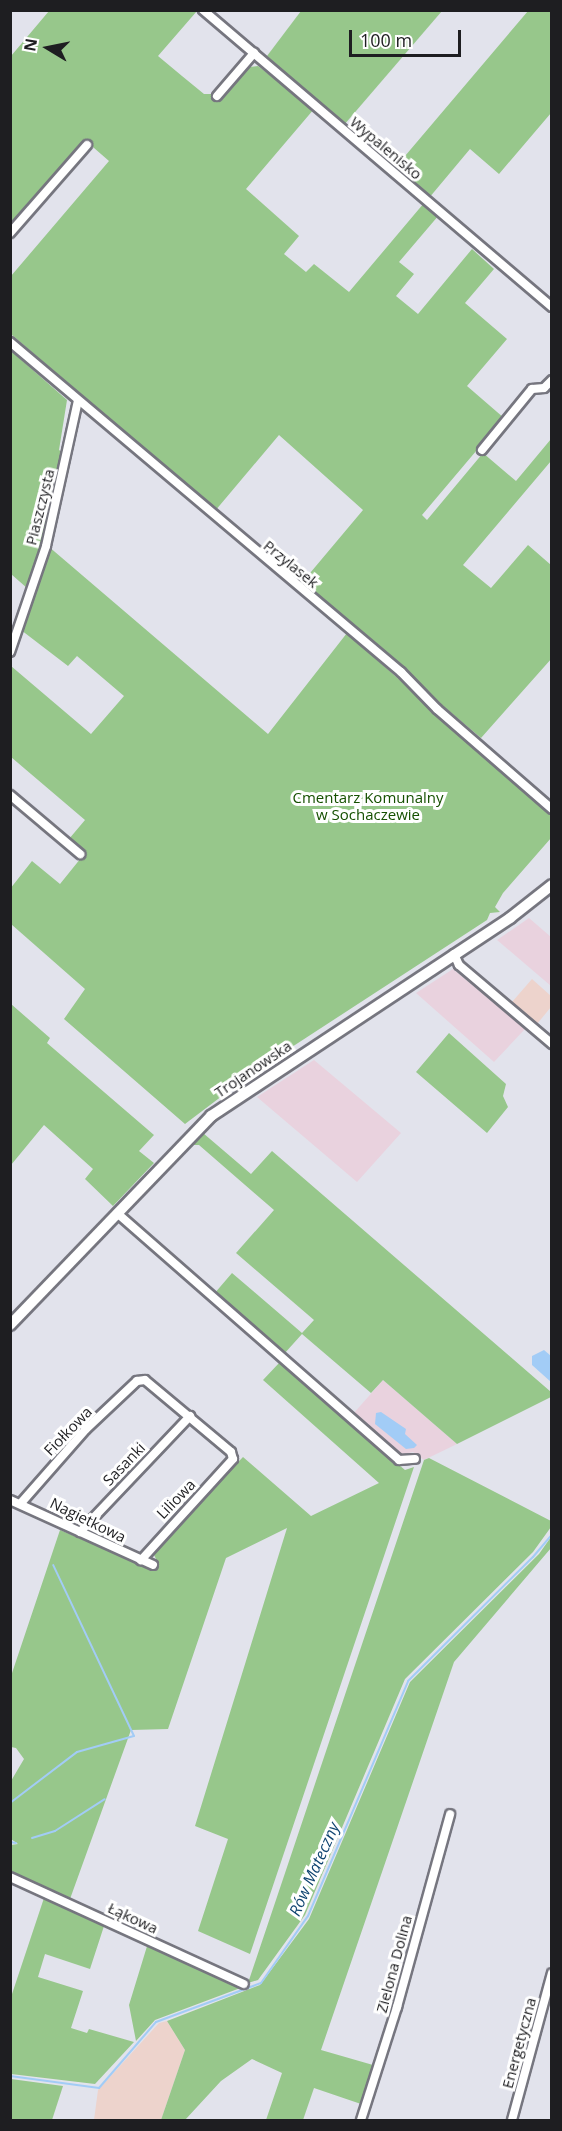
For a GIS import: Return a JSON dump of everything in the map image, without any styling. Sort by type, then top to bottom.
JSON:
[{"type":"street","name":"Wypalenisko","points":[[203,10],[552,308]]},
{"type":"street","points":[[217,96],[254,53]]},
{"type":"street","points":[[10,233],[87,145]]},
{"type":"street","name":"Przylasek","points":[[10,342],[402,672],[437,709],[552,809]]},
{"type":"street","points":[[482,450],[532,389],[544,388],[552,380]]},
{"type":"street","name":"Piaszczysta","points":[[11,652],[46,546],[78,401]]},
{"type":"street","points":[[10,795],[80,854]]},
{"type":"street","name":"Trojanowska","points":[[10,1325],[219,1110],[454,954],[552,885]]},
{"type":"street","points":[[454,954],[459,965],[552,1044]]},
{"type":"street","points":[[117,1213],[399,1460],[415,1460]]},
{"type":"street","name":"Fiołkowa","points":[[21,1503],[86,1429],[137,1381],[154,1385],[190,1416]]},
{"type":"street","name":"Liliowa","points":[[141,1560],[232,1459],[231,1452],[190,1416]]},
{"type":"street","name":"Sasanki","points":[[80,1532],[190,1416]]},
{"type":"street","name":"Nagietkowa","points":[[10,1500],[21,1503],[153,1565]]},
{"type":"street","name":"Zielona Dolina","points":[[361,2121],[397,2007],[450,1814]]},
{"type":"street","name":"Łąkowa","points":[[10,1877],[244,1984]]},
{"type":"street","name":"Energetyczna","points":[[512,2121],[552,1973]]},
{"type":"shaded area","points":[[529,918],[551,937],[551,986],[497,940]]},
{"type":"shaded area","points":[[453,969],[525,1029],[494,1062],[416,993]]},
{"type":"shaded area","points":[[532,979],[551,996],[551,1007],[537,1024],[512,1002]]},
{"type":"shaded area","points":[[314,1060],[401,1133],[357,1182],[257,1097]]},
{"type":"shaded area","points":[[383,1380],[457,1444],[424,1460],[413,1452],[400,1455],[353,1414]]},
{"type":"shaded area","points":[[167,2021],[185,2050],[161,2120],[94,2120],[98,2090],[159,2023]]},
{"type":"green space","points":[[49,11],[197,11],[158,56],[204,94],[212,94],[221,101],[250,67],[258,66],[314,109],[246,189],[299,236],[284,254],[306,272],[314,264],[349,292],[424,203],[439,215],[399,262],[414,274],[396,296],[418,314],[472,249],[494,269],[465,303],[507,339],[467,386],[504,418],[422,515],[427,520],[483,453],[516,481],[551,439],[551,461],[463,565],[491,588],[528,545],[551,565],[552,658],[481,738],[300,585],[363,510],[279,435],[215,511],[11,334],[11,276],[109,161],[86,141],[11,229],[11,56]]},
{"type":"green space","points":[[301,11],[442,11],[344,125],[267,56]]},
{"type":"green space","points":[[528,11],[551,11],[551,113],[499,174],[470,149],[429,198],[394,169]]},
{"type":"green space","points":[[10,350],[67,400],[59,450],[65,454],[48,524],[27,588],[11,574]]},
{"type":"green space","name":"Cmentarz Komunalny w Sochaczewie","points":[[48,546],[268,734],[347,633],[551,815],[551,838],[503,893],[495,907],[500,912],[490,913],[487,920],[255,1071],[185,1124],[64,1019],[85,989],[11,924],[10,889],[32,861],[60,884],[85,853],[69,839],[85,820],[11,757],[11,666],[91,734],[124,696],[77,656],[68,666],[21,630]]},
{"type":"green space","points":[[11,1004],[50,1038],[47,1043],[154,1135],[139,1151],[154,1163],[113,1206],[85,1179],[93,1169],[44,1125],[11,1165]]},
{"type":"green space","points":[[449,1033],[506,1084],[503,1096],[508,1107],[487,1133],[416,1072]]},
{"type":"green space","points":[[203,1133],[251,1174],[272,1151],[551,1392],[551,1397],[457,1444],[383,1380],[371,1393],[302,1334],[284,1354],[214,1294],[232,1273],[302,1333],[314,1320],[236,1253],[274,1210],[199,1145],[191,1145]]},
{"type":"green space","points":[[280,1362],[405,1470],[414,1467],[250,1954],[198,1931],[228,1839],[195,1826],[287,1528],[226,1558],[168,1729],[131,1730],[70,1899],[11,1871],[11,1845],[18,1844],[11,1839],[11,1781],[24,1759],[16,1748],[11,1747],[10,1679],[60,1530],[152,1569],[156,1559],[152,1551],[243,1457],[311,1516],[379,1483],[263,1380]]},
{"type":"green space","points":[[429,1458],[551,1521],[551,1527],[533,1552],[405,1679],[305,1915],[258,1980],[248,1983],[424,1460]]},
{"type":"green space","points":[[551,1537],[551,1548],[454,1662],[321,2050],[373,2065],[361,2104],[314,2088],[303,2120],[266,2120],[282,2073],[252,2059],[221,2081],[185,2120],[161,2120],[185,2050],[167,2021],[260,1985],[309,1919],[410,1682],[539,1554]]},
{"type":"green space","points":[[45,1895],[105,1923],[90,1969],[45,1954],[38,1977],[83,1991],[71,2028],[87,2033],[89,2029],[134,2042],[95,2084],[11,2074],[11,1997]]},
{"type":"green space","points":[[148,1943],[243,1987],[155,2020],[136,2041],[129,2005]]},
{"type":"green space","points":[[11,2079],[63,2086],[52,2120],[11,2120]]},
{"type":"water","points":[[544,1350],[551,1356],[551,1382],[532,1365],[532,1356]]},
{"type":"water","points":[[381,1412],[406,1429],[405,1434],[417,1445],[414,1448],[406,1449],[375,1424],[376,1413]]},
{"type":"waterway","name":"Rów Mateczny","points":[[10,2076],[99,2088],[156,2022],[261,1983],[308,1916],[408,1681],[533,1557],[552,1534]]},
{"type":"waterway","points":[[10,1803],[77,1752],[134,1736],[53,1565]]},
{"type":"waterway","points":[[32,1838],[55,1831],[105,1799]]},
{"type":"waterway","points":[[10,1842],[16,1843]]}]
